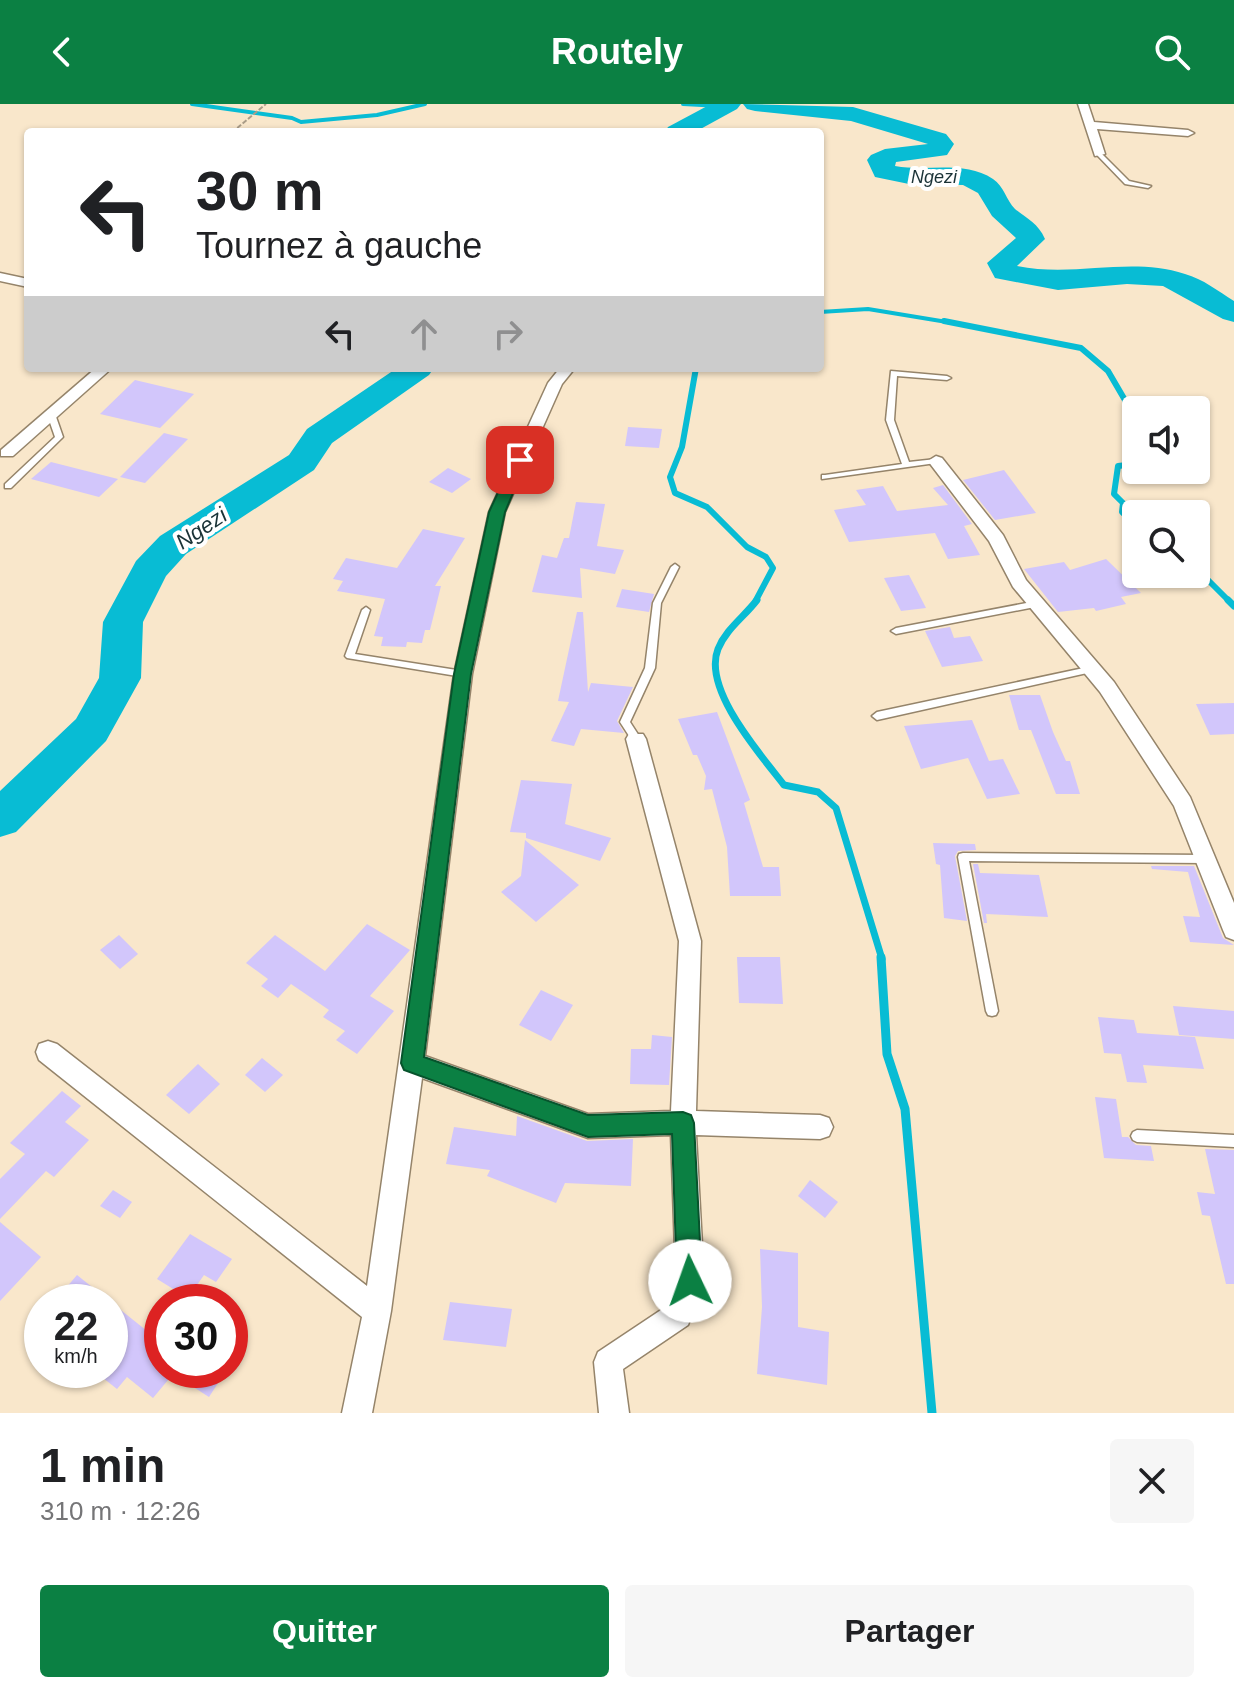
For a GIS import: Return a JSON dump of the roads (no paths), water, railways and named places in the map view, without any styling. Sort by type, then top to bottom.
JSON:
[{"type":"street","points":[[1083,104],[1099,154]]},
{"type":"street","points":[[1089,125],[1188,133]]},
{"type":"street","points":[[0,277],[24,282]]},
{"type":"street","points":[[7,453],[100,372]]},
{"type":"street","points":[[357,1413],[377,1311],[463,674],[497,512],[555,383],[565,372]]},
{"type":"street","points":[[936,461],[997,539],[1019,583],[1107,687],[1183,803],[1234,930]]},
{"type":"street","points":[[614,1413],[608,1362],[678,1315],[690,1281],[683,1123],[690,941],[636,739]]},
{"type":"street","points":[[48,1052],[377,1311]]},
{"type":"street","points":[[412,1063],[588,1126],[683,1123],[820,1127]]},
{"type":"lane","points":[[1099,154],[1127,183],[1148,186]]},
{"type":"lane","points":[[906,465],[890,420],[894,373],[947,378]]},
{"type":"lane","points":[[8,486],[59,437],[51,414]]},
{"type":"lane","points":[[825,477],[936,461]]},
{"type":"lane","points":[[636,739],[625,722],[650,668],[657,603],[675,567]]},
{"type":"lane","points":[[896,631],[1037,604]]},
{"type":"lane","points":[[366,610],[350,656],[463,674]]},
{"type":"lane","points":[[877,716],[1093,669]]},
{"type":"lane","points":[[992,1011],[963,857],[1205,859]]},
{"type":"lane","points":[[1137,1136],[1234,1141]]},
{"type":"waterway","points":[[192,104],[292,118],[301,122],[377,115],[425,104]]},
{"type":"waterway","points":[[683,104],[721,106]]},
{"type":"waterway","name":"Ngezi","points":[[684,128],[729,104]]},
{"type":"waterway","name":"Ngezi","points":[[755,104],[853,114],[937,139],[941,144],[938,150],[894,155],[880,160],[884,171],[909,176],[959,176],[987,187],[1002,210],[1024,227],[1031,239],[1013,257],[1001,263],[1005,272],[1058,281],[1127,275],[1163,277],[1191,287],[1234,313]]},
{"type":"waterway","points":[[824,312],[868,309],[953,323]]},
{"type":"waterway","points":[[944,321],[1081,348],[1108,371],[1123,396]]},
{"type":"waterway","name":"Ngezi","points":[[0,819],[91,730],[120,678],[123,622],[150,570],[173,545],[302,462],[319,436],[412,372]]},
{"type":"waterway","points":[[695,372],[682,447],[670,477],[675,493],[707,507],[747,547],[766,557],[773,568],[755,602]]},
{"type":"waterway","points":[[1122,466],[1118,466],[1114,494],[1122,502]]},
{"type":"waterway","points":[[1210,582],[1234,606]]},
{"type":"waterway","points":[[757,600],[721,642],[715,665],[718,683],[736,721],[784,785],[818,792],[836,808],[882,959]]},
{"type":"waterway","points":[[881,957],[887,1054],[905,1109],[932,1413]]}]
